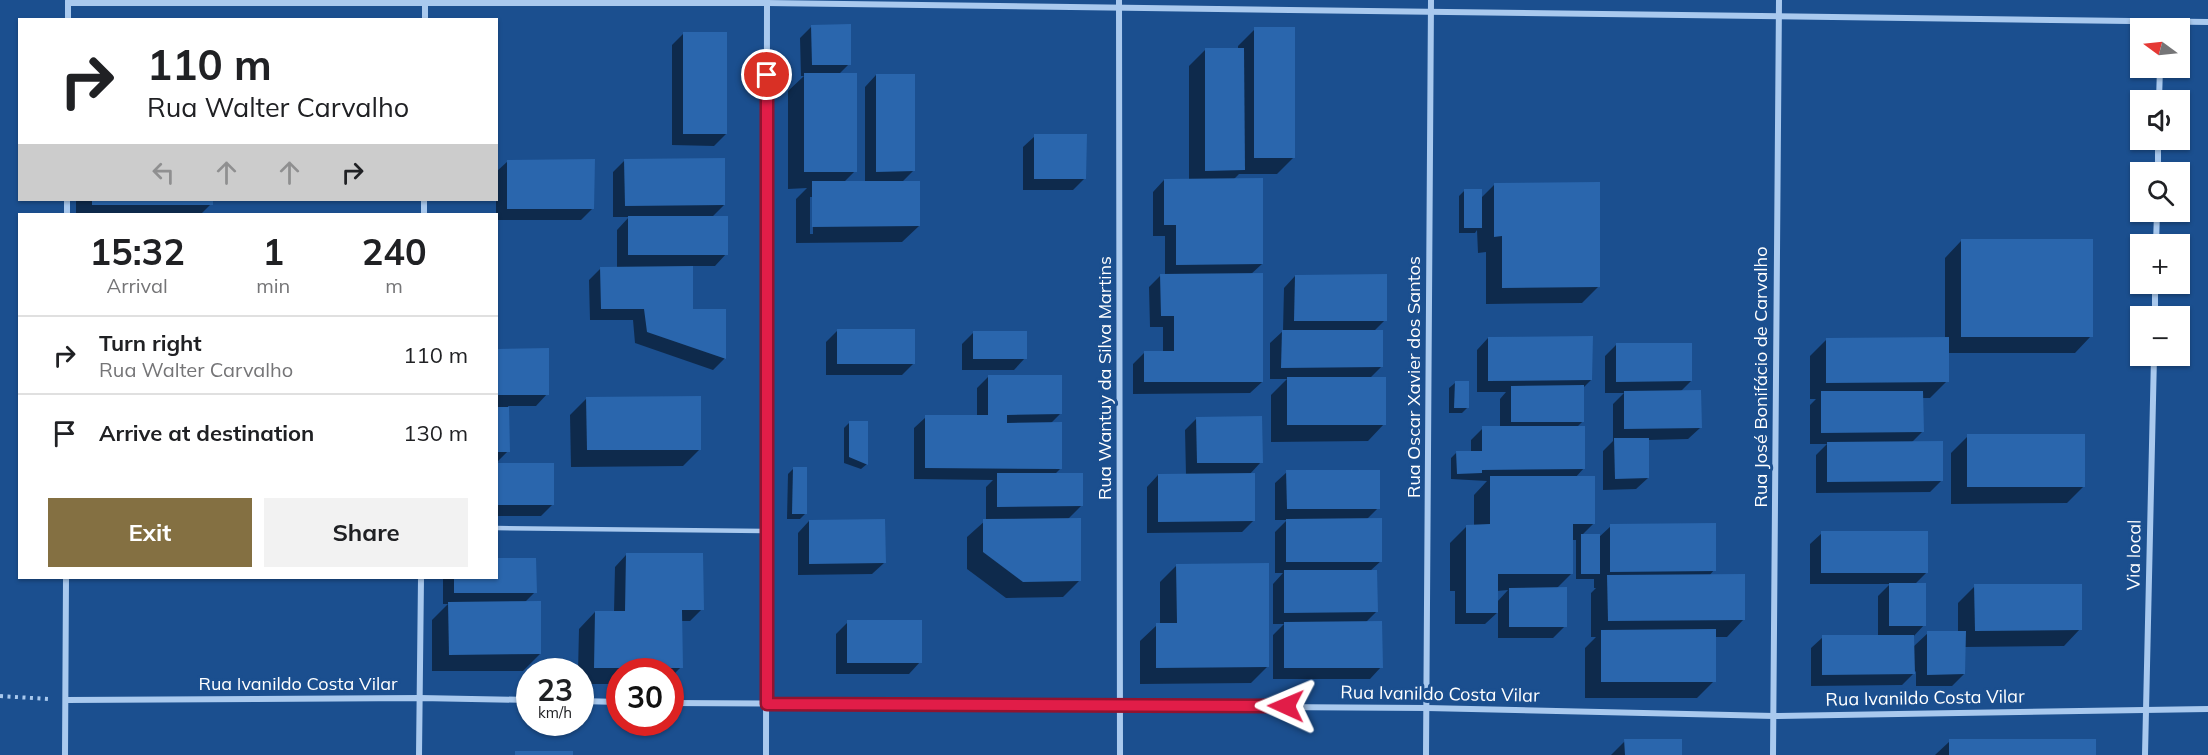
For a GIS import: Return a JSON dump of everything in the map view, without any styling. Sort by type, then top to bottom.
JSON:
[{"type":"street","name":"Rua Wantuy da Silva Martins","points":[[1119,0],[1120,755]]},
{"type":"street","name":"Rua Oscar Xavier dos Santos","points":[[1426,755],[1431,0]]},
{"type":"street","name":"Rua José Bonifácio de Carvalho","points":[[1773,755],[1779,0]]},
{"type":"street","points":[[68,18],[68,1],[767,2],[1431,10],[2130,24]]},
{"type":"street","points":[[425,1],[425,18]]},
{"type":"street","points":[[766,755],[767,2]]},
{"type":"street","points":[[2190,23],[2208,22]]},
{"type":"street","name":"Via local","points":[[2145,755],[2154,366]]},
{"type":"street","points":[[65,755],[66,579]]},
{"type":"street","points":[[419,755],[421,579]]},
{"type":"street","name":"Rua Ivanildo Costa Vilar","points":[[66,700],[516,700]]},
{"type":"street","name":"Rua Ivanildo Costa Vilar","points":[[684,703],[1121,704],[1773,716],[2208,709]]},
{"type":"lane","points":[[498,528],[767,531]]},
{"type":"path","points":[[0,696],[66,700]]},
{"type":"building","points":[[851,24],[851,65],[812,65],[811,25]]},
{"type":"building","points":[[1254,27],[1295,27],[1295,158],[1254,158]]},
{"type":"building","points":[[683,32],[727,32],[727,134],[683,134]]},
{"type":"building","points":[[1205,48],[1244,48],[1245,170],[1205,171]]},
{"type":"building","points":[[804,73],[857,73],[857,172],[804,172]]},
{"type":"building","points":[[876,74],[915,74],[915,171],[876,172]]},
{"type":"building","points":[[1034,134],[1087,134],[1086,179],[1034,179]]},
{"type":"building","points":[[725,158],[725,205],[625,206],[624,159]]},
{"type":"building","points":[[595,159],[594,209],[507,209],[507,160]]},
{"type":"building","points":[[1263,178],[1263,264],[1176,265],[1176,225],[1164,225],[1164,179]]},
{"type":"building","points":[[812,181],[920,181],[920,226],[812,227]]},
{"type":"building","points":[[1600,182],[1600,287],[1502,288],[1502,236],[1494,237],[1494,183]]},
{"type":"building","points":[[1464,189],[1482,189],[1482,228],[1464,228]]},
{"type":"building","points":[[92,201],[213,201],[213,205],[92,205]]},
{"type":"building","points":[[628,216],[728,216],[728,255],[628,255]]},
{"type":"building","points":[[1961,239],[2093,239],[2093,337],[1961,337]]},
{"type":"building","points":[[693,266],[693,309],[726,309],[726,359],[647,332],[644,309],[601,309],[600,267]]},
{"type":"building","points":[[1263,273],[1263,382],[1144,382],[1144,351],[1174,351],[1174,316],[1161,316],[1160,274]]},
{"type":"building","points":[[1387,274],[1387,321],[1294,321],[1295,275]]},
{"type":"building","points":[[837,329],[915,329],[915,364],[837,364]]},
{"type":"building","points":[[1282,330],[1383,330],[1383,367],[1281,368]]},
{"type":"building","points":[[973,331],[1027,331],[1027,359],[973,359]]},
{"type":"building","points":[[1593,336],[1592,380],[1488,381],[1488,337]]},
{"type":"building","points":[[1949,337],[1949,382],[1826,383],[1826,338]]},
{"type":"building","points":[[1616,343],[1692,343],[1692,381],[1616,382]]},
{"type":"building","points":[[549,348],[549,395],[498,395],[498,349]]},
{"type":"building","points":[[988,375],[1062,375],[1062,414],[1007,415],[1007,423],[1062,422],[1062,469],[925,468],[925,415],[988,415]]},
{"type":"building","points":[[1287,377],[1386,377],[1386,425],[1287,425]]},
{"type":"building","points":[[1455,381],[1469,381],[1469,408],[1454,408]]},
{"type":"building","points":[[1584,385],[1584,422],[1511,422],[1511,386]]},
{"type":"building","points":[[1701,390],[1702,428],[1624,429],[1624,391]]},
{"type":"building","points":[[1821,391],[1923,391],[1924,432],[1821,433]]},
{"type":"building","points":[[701,396],[701,450],[587,450],[586,397]]},
{"type":"building","points":[[498,407],[509,407],[510,452],[498,452]]},
{"type":"building","points":[[1262,416],[1263,463],[1197,463],[1196,417]]},
{"type":"building","points":[[849,421],[868,421],[868,465],[849,457]]},
{"type":"building","points":[[1482,426],[1585,426],[1585,469],[1482,470],[1482,473],[1457,474],[1456,451],[1482,451]]},
{"type":"building","points":[[1967,434],[2085,434],[2085,487],[1967,487]]},
{"type":"building","points":[[1614,438],[1649,438],[1649,478],[1615,479]]},
{"type":"building","points":[[1943,441],[1943,481],[1827,482],[1827,442]]},
{"type":"building","points":[[498,463],[554,463],[554,505],[498,505]]},
{"type":"building","points":[[793,467],[807,467],[807,514],[792,514]]},
{"type":"building","points":[[1286,470],[1380,470],[1380,509],[1287,509]]},
{"type":"building","points":[[997,473],[1083,473],[1083,506],[997,507]]},
{"type":"building","points":[[1255,473],[1255,521],[1158,522],[1158,474]]},
{"type":"building","points":[[1490,476],[1595,476],[1595,524],[1573,524],[1573,574],[1498,574],[1498,613],[1466,613],[1466,525],[1490,524]]},
{"type":"building","points":[[1081,518],[1081,581],[1023,582],[983,552],[983,519]]},
{"type":"building","points":[[1382,518],[1382,562],[1286,562],[1286,519]]},
{"type":"building","points":[[885,519],[886,563],[809,564],[809,520]]},
{"type":"building","points":[[1716,523],[1716,571],[1610,572],[1610,524]]},
{"type":"building","points":[[1821,531],[1928,531],[1928,573],[1821,573]]},
{"type":"building","points":[[1581,534],[1600,534],[1600,574],[1581,574]]},
{"type":"building","points":[[626,553],[703,553],[704,610],[682,610],[683,658],[606,658],[606,668],[594,668],[595,611],[625,611]]},
{"type":"building","points":[[498,558],[536,558],[537,593],[454,593],[454,579],[498,579]]},
{"type":"building","points":[[1269,563],[1269,667],[1156,668],[1156,623],[1177,623],[1176,564]]},
{"type":"building","points":[[1284,570],[1377,570],[1378,612],[1284,613]]},
{"type":"building","points":[[1745,574],[1745,620],[1608,621],[1607,575]]},
{"type":"building","points":[[1889,583],[1926,583],[1926,626],[1889,626]]},
{"type":"building","points":[[1974,584],[2082,584],[2082,630],[1975,631]]},
{"type":"building","points":[[1567,587],[1567,627],[1509,627],[1509,588]]},
{"type":"building","points":[[541,601],[541,654],[449,655],[448,602]]},
{"type":"building","points":[[847,620],[922,620],[922,663],[847,663]]},
{"type":"building","points":[[1382,621],[1383,668],[1284,668],[1284,622]]},
{"type":"building","points":[[1716,629],[1716,682],[1601,682],[1601,630]]},
{"type":"building","points":[[1927,631],[1966,631],[1965,674],[1927,675]]},
{"type":"building","points":[[1822,635],[1914,635],[1915,674],[1822,675]]},
{"type":"building","points":[[1624,739],[1682,739],[1682,755],[1625,755]]},
{"type":"building","points":[[1949,739],[2096,739],[2096,755],[1949,755]]},
{"type":"building","points":[[515,751],[573,751],[573,755],[515,755]]},
{"type":"route","points":[[767,75],[767,704],[1286,706]]}]
